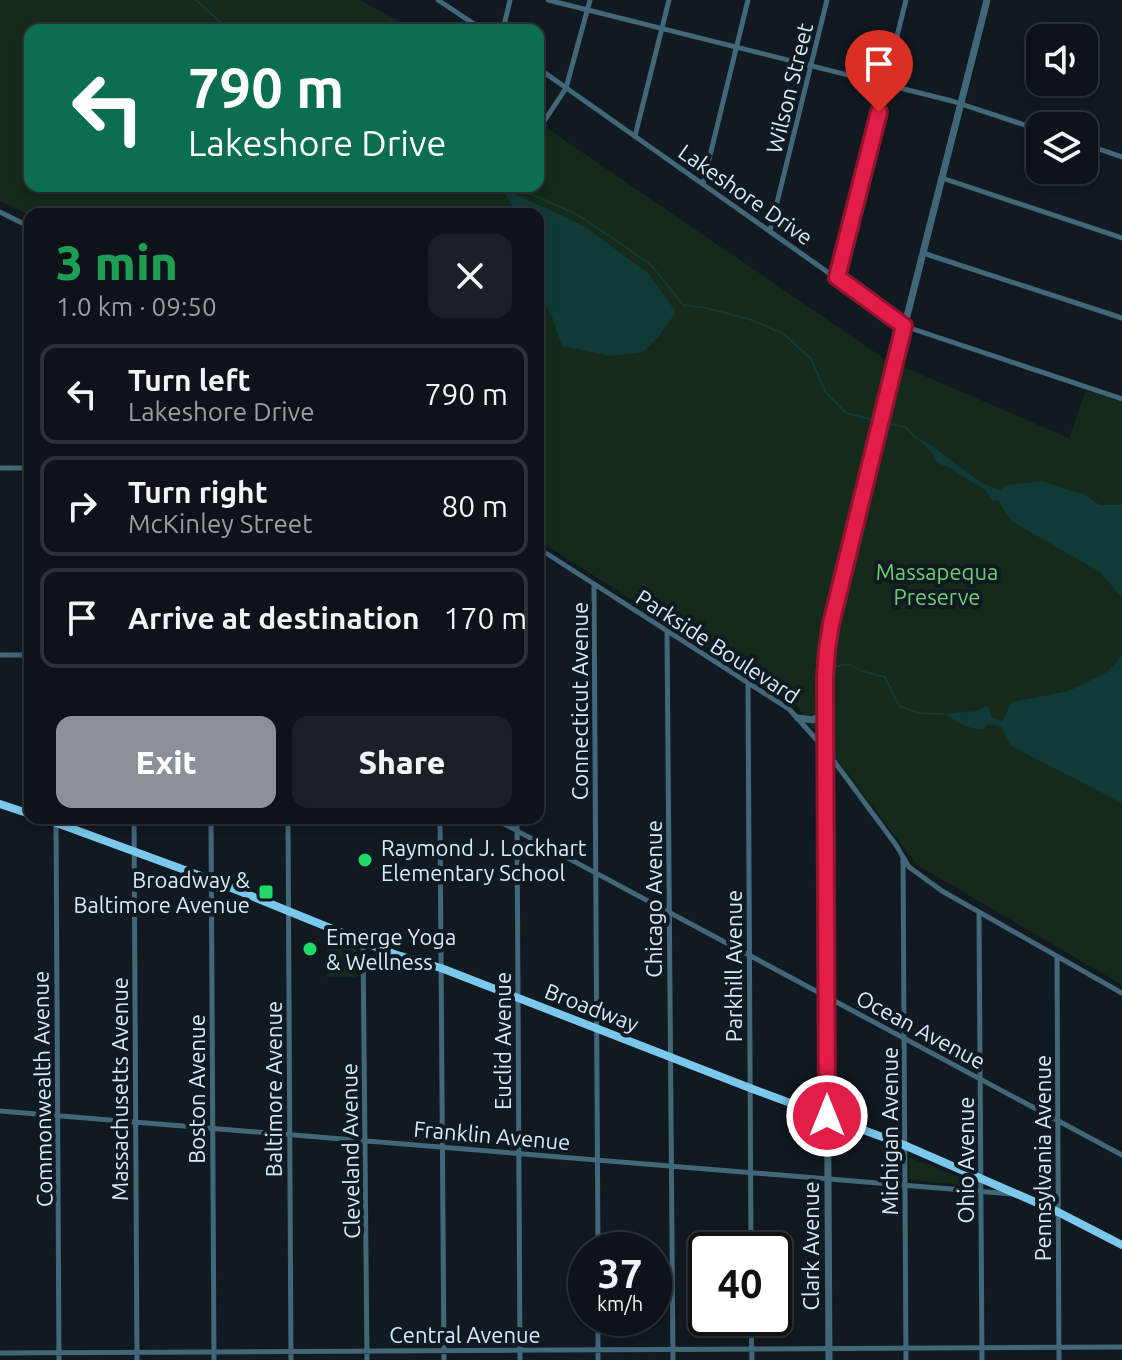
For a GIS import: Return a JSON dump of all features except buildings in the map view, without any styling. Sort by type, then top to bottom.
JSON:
[{"type":"main road","points":[[0,804],[24,812]]},
{"type":"main road","name":"Broadway","points":[[66,824],[394,954],[441,968],[904,1145],[1058,1212],[1122,1245]]},
{"type":"street","points":[[438,0],[474,24]]},
{"type":"street","points":[[504,24],[510,0]]},
{"type":"street","points":[[548,0],[885,84],[1026,125]]},
{"type":"street","points":[[545,120],[566,88],[590,0]]},
{"type":"street","points":[[635,136],[669,0]]},
{"type":"street","points":[[703,184],[748,0]]},
{"type":"street","name":"Wilson Street","points":[[770,231],[827,0]]},
{"type":"street","points":[[837,277],[906,0]]},
{"type":"street","name":"Clark Avenue","points":[[829,1360],[827,650],[884,407],[987,0]]},
{"type":"street","name":"Lakeshore Drive","points":[[544,72],[904,326],[1122,399]]},
{"type":"street","points":[[1098,149],[1122,157]]},
{"type":"street","points":[[942,178],[1122,238]]},
{"type":"street","points":[[0,212],[24,224]]},
{"type":"street","points":[[923,253],[1122,318]]},
{"type":"street","points":[[0,468],[24,468]]},
{"type":"street","name":"Parkside Boulevard","points":[[544,552],[789,709],[825,749],[917,874],[1122,993]]},
{"type":"street","name":"Connecticut Avenue","points":[[594,584],[598,1232]]},
{"type":"street","name":"Chicago Avenue","points":[[667,631],[673,1360]]},
{"type":"street","points":[[0,655],[24,655]]},
{"type":"street","name":"Parkhill Avenue","points":[[748,683],[751,1232]]},
{"type":"street","points":[[798,718],[813,720],[825,713]]},
{"type":"street","name":"Commonwealth Avenue","points":[[56,824],[59,1356]]},
{"type":"street","name":"Massachusetts Avenue","points":[[134,824],[137,1360]]},
{"type":"street","name":"Boston Avenue","points":[[211,824],[214,1360]]},
{"type":"street","name":"Baltimore Avenue","points":[[288,824],[291,1360]]},
{"type":"street","points":[[440,824],[444,1360]]},
{"type":"street","name":"Ocean Avenue","points":[[504,824],[1122,1155]]},
{"type":"street","name":"Euclid Avenue","points":[[517,824],[520,1360]]},
{"type":"street","name":"Michigan Avenue","points":[[903,855],[906,1360]]},
{"type":"street","name":"Ohio Avenue","points":[[979,912],[982,1360]]},
{"type":"street","name":"Cleveland Avenue","points":[[363,942],[367,1360]]},
{"type":"street","name":"Pennsylvania Avenue","points":[[1057,956],[1059,1360]]},
{"type":"street","name":"Franklin Avenue","points":[[0,1111],[1018,1195]]},
{"type":"street","points":[[598,1336],[598,1360]]},
{"type":"street","points":[[752,1336],[752,1360]]},
{"type":"street","name":"Central Avenue","points":[[0,1353],[59,1356],[137,1352],[1122,1347]]},
{"type":"green space","name":"Massapequa Preserve","points":[[0,0],[360,0],[404,24],[24,24],[24,192],[544,192],[544,126],[885,359],[1069,438],[1086,390],[1122,402],[1122,985],[917,865],[795,704],[544,544],[544,208],[24,208],[24,212],[0,201]]},
{"type":"green space","points":[[327,937],[357,948],[357,977],[327,977]]},
{"type":"green space","points":[[908,1157],[976,1184],[909,1180]]},
{"type":"shaded area","points":[[505,192],[511,192],[584,226],[649,274],[676,312],[659,336],[643,352],[611,356],[562,346],[551,314],[544,304],[544,208],[511,208]]},
{"type":"shaded area","points":[[914,436],[978,480],[1000,490],[1007,485],[1042,481],[1082,493],[1100,505],[1122,505],[1122,598],[1100,572],[1011,521],[998,500],[993,501],[985,490],[937,463],[932,453]]},
{"type":"shaded area","points":[[1122,656],[1122,803],[1011,746],[1001,727],[988,724],[984,729],[971,728],[943,714],[976,711],[988,706],[992,717],[1002,721],[1012,702],[1069,691],[1107,672]]},
{"type":"waterway","points":[[196,0],[222,24]]},
{"type":"waterway","points":[[526,192],[576,214],[651,265],[683,305],[749,319],[784,334],[811,359],[826,393],[846,413],[877,421]]},
{"type":"waterway","points":[[883,423],[905,427],[916,438]]},
{"type":"waterway","points":[[831,667],[849,664],[861,671],[885,677],[899,706],[918,713],[943,714]]},
{"type":"place","name":"Raymond J. Lockhart Elementary School","points":[[365,860]]},
{"type":"place","name":"Broadway & Baltimore Avenue","points":[[266,892]]},
{"type":"place","name":"Emerge Yoga & Wellness","points":[[310,949]]},
{"type":"route","points":[[827,1116],[827,650],[904,326],[837,277],[879,112]]}]
